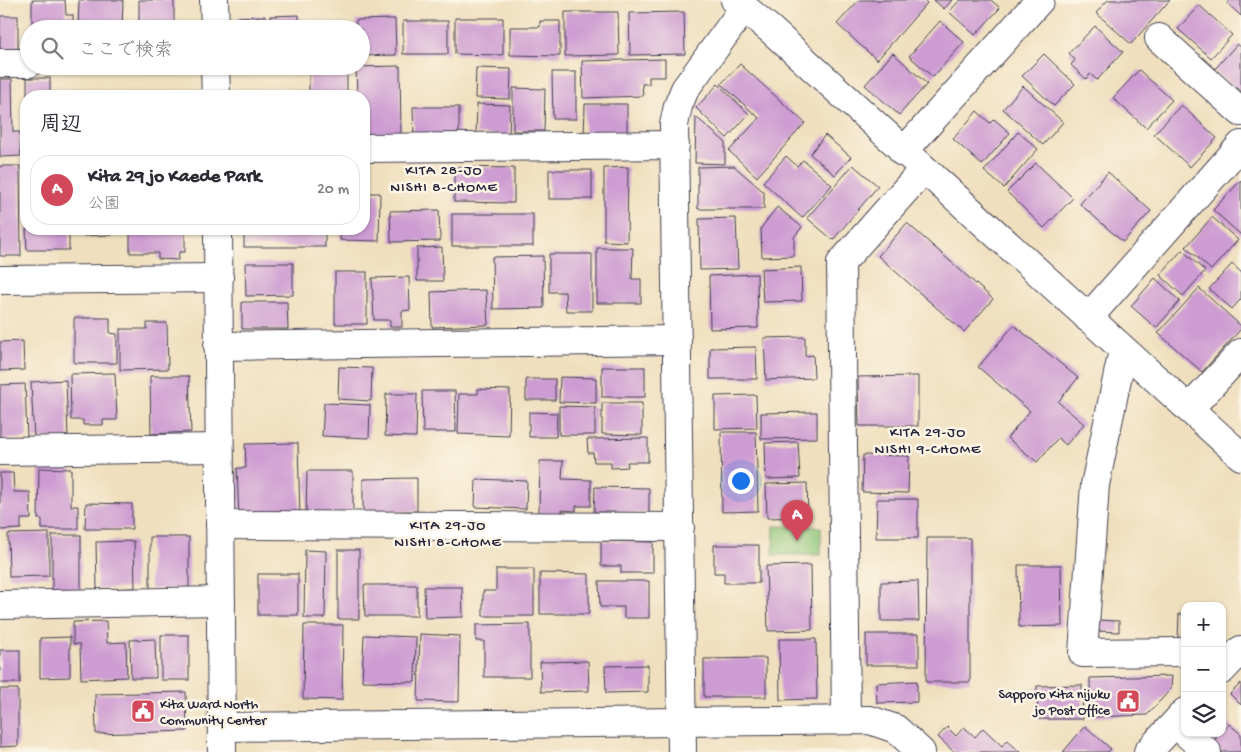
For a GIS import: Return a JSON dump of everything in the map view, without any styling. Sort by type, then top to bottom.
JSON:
[{"type":"street","points":[[214,0],[215,20]]},
{"type":"street","points":[[846,720],[841,263],[913,161],[1040,0]]},
{"type":"street","points":[[682,752],[674,125],[678,106],[685,89],[739,4],[771,30],[913,161],[1241,456]]},
{"type":"street","points":[[1159,38],[1241,112]]},
{"type":"street","points":[[0,63],[20,63]]},
{"type":"street","points":[[215,75],[216,90]]},
{"type":"street","points":[[370,148],[675,145]]},
{"type":"street","points":[[1088,318],[1241,145]]},
{"type":"street","points":[[218,235],[222,740],[682,723],[870,720],[896,729],[921,752]]},
{"type":"street","points":[[0,280],[219,278]]},
{"type":"street","points":[[218,346],[677,340]]},
{"type":"street","points":[[1123,350],[1095,485],[1083,653],[1181,652]]},
{"type":"street","points":[[1189,409],[1241,353]]},
{"type":"street","points":[[0,451],[219,448]]},
{"type":"street","points":[[220,525],[680,527]]},
{"type":"street","points":[[0,605],[221,601]]},
{"type":"street","points":[[1148,752],[1181,727]]},
{"type":"street","points":[[1194,737],[1207,752]]},
{"type":"green space","points":[[774,526],[821,527],[821,555],[773,555]]},
{"type":"building","points":[[32,0],[65,0],[66,15],[73,15],[73,20],[32,20]]},
{"type":"building","points":[[79,0],[123,0],[122,20],[78,20]]},
{"type":"building","points":[[139,0],[174,0],[174,20],[139,20]]},
{"type":"building","points":[[859,0],[924,0],[927,3],[877,60],[837,24]]},
{"type":"building","points":[[934,0],[952,0],[944,9]]},
{"type":"building","points":[[960,0],[991,0],[1000,8],[975,35],[949,12]]},
{"type":"building","points":[[1108,0],[1170,0],[1131,44],[1096,13]]},
{"type":"building","points":[[1229,0],[1241,0],[1241,16],[1227,3]]},
{"type":"building","points":[[1199,5],[1232,35],[1211,58],[1178,29]]},
{"type":"building","points":[[565,12],[618,12],[619,55],[565,56]]},
{"type":"building","points":[[684,12],[685,54],[630,55],[629,13]]},
{"type":"building","points":[[299,15],[299,20],[270,20],[270,16]]},
{"type":"building","points":[[0,16],[18,16],[18,49],[0,49]]},
{"type":"building","points":[[265,16],[265,20],[238,20],[238,17]]},
{"type":"building","points":[[455,18],[503,18],[503,55],[455,54]]},
{"type":"building","points":[[395,19],[396,55],[370,56],[370,20],[356,20]]},
{"type":"building","points":[[403,21],[448,21],[448,54],[403,54]]},
{"type":"building","points":[[540,21],[560,21],[560,56],[510,55],[510,27],[540,27]]},
{"type":"building","points":[[940,21],[964,42],[933,77],[909,56]]},
{"type":"building","points":[[1095,26],[1123,52],[1097,80],[1090,74],[1086,79],[1071,65],[1075,60],[1069,53]]},
{"type":"building","points":[[1237,44],[1241,47],[1241,93],[1214,70]]},
{"type":"building","points":[[893,53],[927,84],[899,115],[865,85]]},
{"type":"building","points":[[1044,54],[1075,84],[1054,106],[1022,76]]},
{"type":"building","points":[[665,59],[665,77],[649,77],[649,84],[642,84],[643,96],[583,98],[582,61]]},
{"type":"building","points":[[740,64],[805,123],[757,177],[729,151],[759,118],[721,84]]},
{"type":"building","points":[[400,66],[401,136],[370,137],[370,90],[357,90],[356,75],[370,75],[370,67]]},
{"type":"building","points":[[476,68],[511,69],[510,99],[475,98]]},
{"type":"building","points":[[1139,70],[1172,100],[1146,128],[1113,98]]},
{"type":"building","points":[[552,72],[576,72],[576,119],[553,119]]},
{"type":"building","points":[[309,75],[347,75],[347,90],[309,90]]},
{"type":"building","points":[[27,78],[50,78],[50,90],[27,90]]},
{"type":"building","points":[[0,79],[12,79],[13,132],[20,132],[20,156],[0,157]]},
{"type":"building","points":[[718,84],[749,114],[727,138],[696,108]]},
{"type":"building","points":[[1023,86],[1063,122],[1043,145],[1003,109]]},
{"type":"building","points":[[513,88],[545,89],[544,131],[513,131]]},
{"type":"building","points":[[477,104],[510,105],[509,136],[476,134]]},
{"type":"building","points":[[585,104],[627,104],[627,139],[584,139]]},
{"type":"building","points":[[1181,105],[1217,138],[1190,167],[1154,134]]},
{"type":"building","points":[[413,107],[459,107],[459,137],[414,138]]},
{"type":"building","points":[[977,111],[990,123],[994,119],[1010,133],[982,165],[953,139]]},
{"type":"building","points":[[696,117],[725,142],[725,164],[695,163]]},
{"type":"building","points":[[1018,132],[1038,149],[1004,188],[984,171]]},
{"type":"building","points":[[825,135],[851,157],[835,175],[810,154]]},
{"type":"building","points":[[786,156],[797,166],[803,160],[832,185],[802,218],[763,182]]},
{"type":"building","points":[[1036,163],[1073,198],[1044,228],[1007,192]]},
{"type":"building","points":[[853,165],[878,186],[833,240],[807,218]]},
{"type":"building","points":[[0,166],[20,166],[21,256],[0,256]]},
{"type":"building","points":[[734,166],[764,192],[764,209],[698,209],[698,167]]},
{"type":"building","points":[[454,167],[514,168],[514,203],[454,202]]},
{"type":"building","points":[[628,167],[627,242],[604,241],[604,168]]},
{"type":"building","points":[[549,170],[592,170],[592,199],[549,199]]},
{"type":"building","points":[[1108,172],[1151,211],[1123,242],[1080,204]]},
{"type":"building","points":[[1241,180],[1241,235],[1213,210]]},
{"type":"building","points":[[370,193],[380,193],[379,241],[340,240],[340,235],[370,235]]},
{"type":"building","points":[[777,207],[802,227],[794,237],[794,256],[762,257],[761,228]]},
{"type":"building","points":[[439,210],[440,241],[391,242],[390,211]]},
{"type":"building","points":[[452,214],[533,214],[533,246],[452,246]]},
{"type":"building","points":[[1212,217],[1238,240],[1211,270],[1186,247]]},
{"type":"building","points":[[736,218],[738,269],[700,270],[699,219]]},
{"type":"building","points":[[907,223],[993,299],[964,332],[878,256]]},
{"type":"building","points":[[26,235],[69,235],[69,250],[27,250]]},
{"type":"building","points":[[130,235],[185,235],[185,252],[179,252],[178,260],[158,259],[158,253],[130,253]]},
{"type":"building","points":[[244,235],[325,235],[325,247],[244,247]]},
{"type":"building","points":[[442,247],[443,281],[417,281],[417,248]]},
{"type":"building","points":[[597,248],[633,248],[632,279],[641,279],[641,303],[597,303]]},
{"type":"building","points":[[1182,250],[1205,271],[1183,296],[1160,275]]},
{"type":"building","points":[[549,254],[592,254],[592,311],[566,311],[565,292],[549,292]]},
{"type":"building","points":[[543,256],[544,308],[493,309],[492,257]]},
{"type":"building","points":[[245,263],[293,263],[293,295],[246,296]]},
{"type":"building","points":[[1232,264],[1241,272],[1241,299],[1232,309],[1209,289]]},
{"type":"building","points":[[801,267],[802,301],[763,302],[761,269]]},
{"type":"building","points":[[335,272],[367,272],[367,324],[335,324]]},
{"type":"building","points":[[757,274],[758,328],[710,329],[709,276]]},
{"type":"building","points":[[409,277],[410,310],[402,311],[402,327],[390,327],[390,320],[374,320],[372,278]]},
{"type":"building","points":[[1155,278],[1180,301],[1156,328],[1131,306]]},
{"type":"building","points":[[1199,288],[1241,326],[1241,329],[1202,372],[1158,333]]},
{"type":"building","points":[[486,290],[488,325],[432,327],[431,292]]},
{"type":"building","points":[[242,302],[287,302],[288,329],[242,329]]},
{"type":"building","points":[[74,318],[110,318],[110,333],[117,334],[117,363],[74,363]]},
{"type":"building","points":[[147,323],[167,323],[168,369],[120,370],[120,329],[147,329]]},
{"type":"building","points":[[1014,325],[1078,378],[1058,402],[1084,424],[1066,445],[1058,438],[1037,462],[1007,438],[1030,411],[978,367]]},
{"type":"building","points":[[805,337],[805,356],[813,355],[814,378],[766,380],[764,338]]},
{"type":"building","points":[[23,341],[24,370],[0,371],[0,342]]},
{"type":"building","points":[[756,347],[757,379],[710,379],[710,348]]},
{"type":"building","points":[[339,367],[372,368],[371,401],[338,399]]},
{"type":"building","points":[[602,367],[645,367],[645,397],[602,397]]},
{"type":"building","points":[[115,373],[117,420],[103,420],[103,425],[83,425],[83,420],[71,420],[70,374]]},
{"type":"building","points":[[150,376],[189,376],[191,432],[151,434]]},
{"type":"building","points":[[918,376],[918,426],[859,426],[858,377]]},
{"type":"building","points":[[560,377],[596,378],[596,403],[559,402]]},
{"type":"building","points":[[526,379],[555,379],[555,400],[526,400]]},
{"type":"building","points":[[66,380],[68,438],[34,439],[31,382]]},
{"type":"building","points":[[25,384],[27,438],[0,439],[0,385]]},
{"type":"building","points":[[478,389],[510,390],[509,436],[458,434],[459,394],[478,394]]},
{"type":"building","points":[[422,391],[455,391],[456,432],[423,432]]},
{"type":"building","points":[[386,394],[417,394],[416,437],[385,436]]},
{"type":"building","points":[[756,395],[757,428],[715,429],[715,396]]},
{"type":"building","points":[[324,403],[370,405],[369,438],[322,436]]},
{"type":"building","points":[[602,403],[642,403],[642,435],[602,434]]},
{"type":"building","points":[[559,406],[595,407],[595,435],[559,435]]},
{"type":"building","points":[[529,412],[557,413],[556,437],[529,437]]},
{"type":"building","points":[[817,412],[817,438],[761,439],[761,413]]},
{"type":"building","points":[[721,432],[756,432],[758,511],[722,512]]},
{"type":"building","points":[[648,438],[648,462],[627,462],[628,467],[611,468],[611,462],[594,462],[593,453],[588,453],[587,439]]},
{"type":"building","points":[[798,442],[800,478],[766,479],[765,443]]},
{"type":"building","points":[[298,443],[300,518],[239,520],[237,468],[246,468],[245,444]]},
{"type":"building","points":[[863,455],[909,456],[908,493],[862,492]]},
{"type":"building","points":[[540,461],[563,461],[562,479],[591,480],[591,506],[576,506],[576,511],[562,510],[562,516],[539,515]]},
{"type":"building","points":[[39,468],[71,469],[71,506],[78,506],[78,529],[42,529],[42,519],[38,519]]},
{"type":"building","points":[[307,471],[353,471],[353,514],[306,514]]},
{"type":"building","points":[[0,473],[13,473],[14,492],[30,492],[31,519],[21,519],[21,529],[0,530]]},
{"type":"building","points":[[417,478],[417,511],[363,512],[363,479]]},
{"type":"building","points":[[476,479],[527,481],[526,509],[475,507]]},
{"type":"building","points":[[807,483],[808,517],[767,518],[766,484]]},
{"type":"building","points":[[595,487],[649,488],[649,513],[594,512]]},
{"type":"building","points":[[877,499],[918,499],[918,538],[876,538]]},
{"type":"building","points":[[86,503],[132,504],[132,529],[85,529]]},
{"type":"building","points":[[49,533],[49,576],[9,577],[8,534]]},
{"type":"building","points":[[52,535],[81,535],[81,590],[52,590]]},
{"type":"building","points":[[150,537],[189,537],[189,589],[150,589]]},
{"type":"building","points":[[927,538],[970,538],[970,682],[926,682]]},
{"type":"building","points":[[134,541],[135,588],[97,589],[96,542]]},
{"type":"building","points":[[601,541],[653,542],[653,573],[621,573],[621,566],[601,566]]},
{"type":"building","points":[[714,545],[759,545],[759,583],[724,583],[724,573],[714,573]]},
{"type":"building","points":[[305,550],[326,551],[325,618],[304,618]]},
{"type":"building","points":[[338,550],[359,550],[359,619],[338,619]]},
{"type":"building","points":[[811,565],[812,630],[768,631],[766,566]]},
{"type":"building","points":[[1018,565],[1061,565],[1062,626],[1019,627]]},
{"type":"building","points":[[496,569],[534,569],[534,616],[483,616],[483,591],[496,591]]},
{"type":"building","points":[[540,573],[589,574],[589,614],[540,614]]},
{"type":"building","points":[[258,574],[298,574],[298,615],[258,615]]},
{"type":"building","points":[[599,581],[649,581],[649,618],[624,618],[624,607],[600,607]]},
{"type":"building","points":[[918,581],[919,621],[881,621],[881,582]]},
{"type":"building","points":[[364,585],[417,585],[417,616],[365,616]]},
{"type":"building","points":[[424,587],[462,587],[463,617],[425,618]]},
{"type":"building","points":[[1179,614],[1181,614],[1181,638],[1178,638]]},
{"type":"building","points":[[1095,620],[1119,621],[1119,632],[1095,631]]},
{"type":"building","points":[[106,621],[107,643],[126,642],[127,677],[81,679],[80,644],[73,644],[73,622]]},
{"type":"building","points":[[530,624],[530,677],[484,677],[484,641],[476,641],[476,625]]},
{"type":"building","points":[[304,625],[343,625],[342,700],[303,699]]},
{"type":"building","points":[[420,634],[460,636],[459,702],[418,701]]},
{"type":"building","points":[[866,634],[919,634],[919,665],[866,665]]},
{"type":"building","points":[[161,635],[189,635],[189,680],[161,680]]},
{"type":"building","points":[[364,635],[416,637],[415,682],[362,681]]},
{"type":"building","points":[[70,637],[70,677],[40,678],[40,638]]},
{"type":"building","points":[[155,639],[156,678],[131,678],[130,640]]},
{"type":"building","points":[[779,639],[816,639],[817,699],[780,700]]},
{"type":"building","points":[[0,650],[20,650],[20,683],[0,683]]},
{"type":"building","points":[[766,658],[766,697],[704,697],[704,659]]},
{"type":"building","points":[[588,661],[589,691],[541,692],[540,662]]},
{"type":"building","points":[[648,665],[648,692],[606,693],[605,666]]},
{"type":"building","points":[[1172,676],[1171,689],[1147,715],[1090,717],[1090,678]]},
{"type":"building","points":[[917,681],[917,702],[877,703],[876,683]]},
{"type":"building","points":[[1241,683],[1241,705],[1230,694]]},
{"type":"building","points":[[1082,685],[1083,719],[1038,719],[1037,686]]},
{"type":"building","points":[[0,689],[18,689],[18,746],[0,747]]},
{"type":"building","points":[[186,692],[187,731],[96,734],[95,694]]},
{"type":"building","points":[[1229,724],[1241,734],[1241,752],[1222,752],[1212,743],[1217,737],[1226,737],[1226,728]]},
{"type":"building","points":[[1085,726],[1111,749],[1108,752],[1063,752]]},
{"type":"building","points":[[947,727],[956,736],[964,727],[975,737],[983,728],[1002,746],[1007,740],[1020,752],[954,752],[938,737]]},
{"type":"place","name":"Kita 29 jo Kaede Park","points":[[797,541]]},
{"type":"place","name":"Sapporo Kita nijuku jo Post Office","points":[[1128,701]]},
{"type":"place","name":"Kita Ward North Community Center","points":[[143,711]]},
{"type":"district","name":"KITA 28-JO NISHI 8-CHOME","points":[[444,178]]},
{"type":"district","name":"KITA 29-JO NISHI 9-CHOME","points":[[928,440]]},
{"type":"district","name":"KITA 29-JO NISHI 8-CHOME","points":[[448,532]]}]
